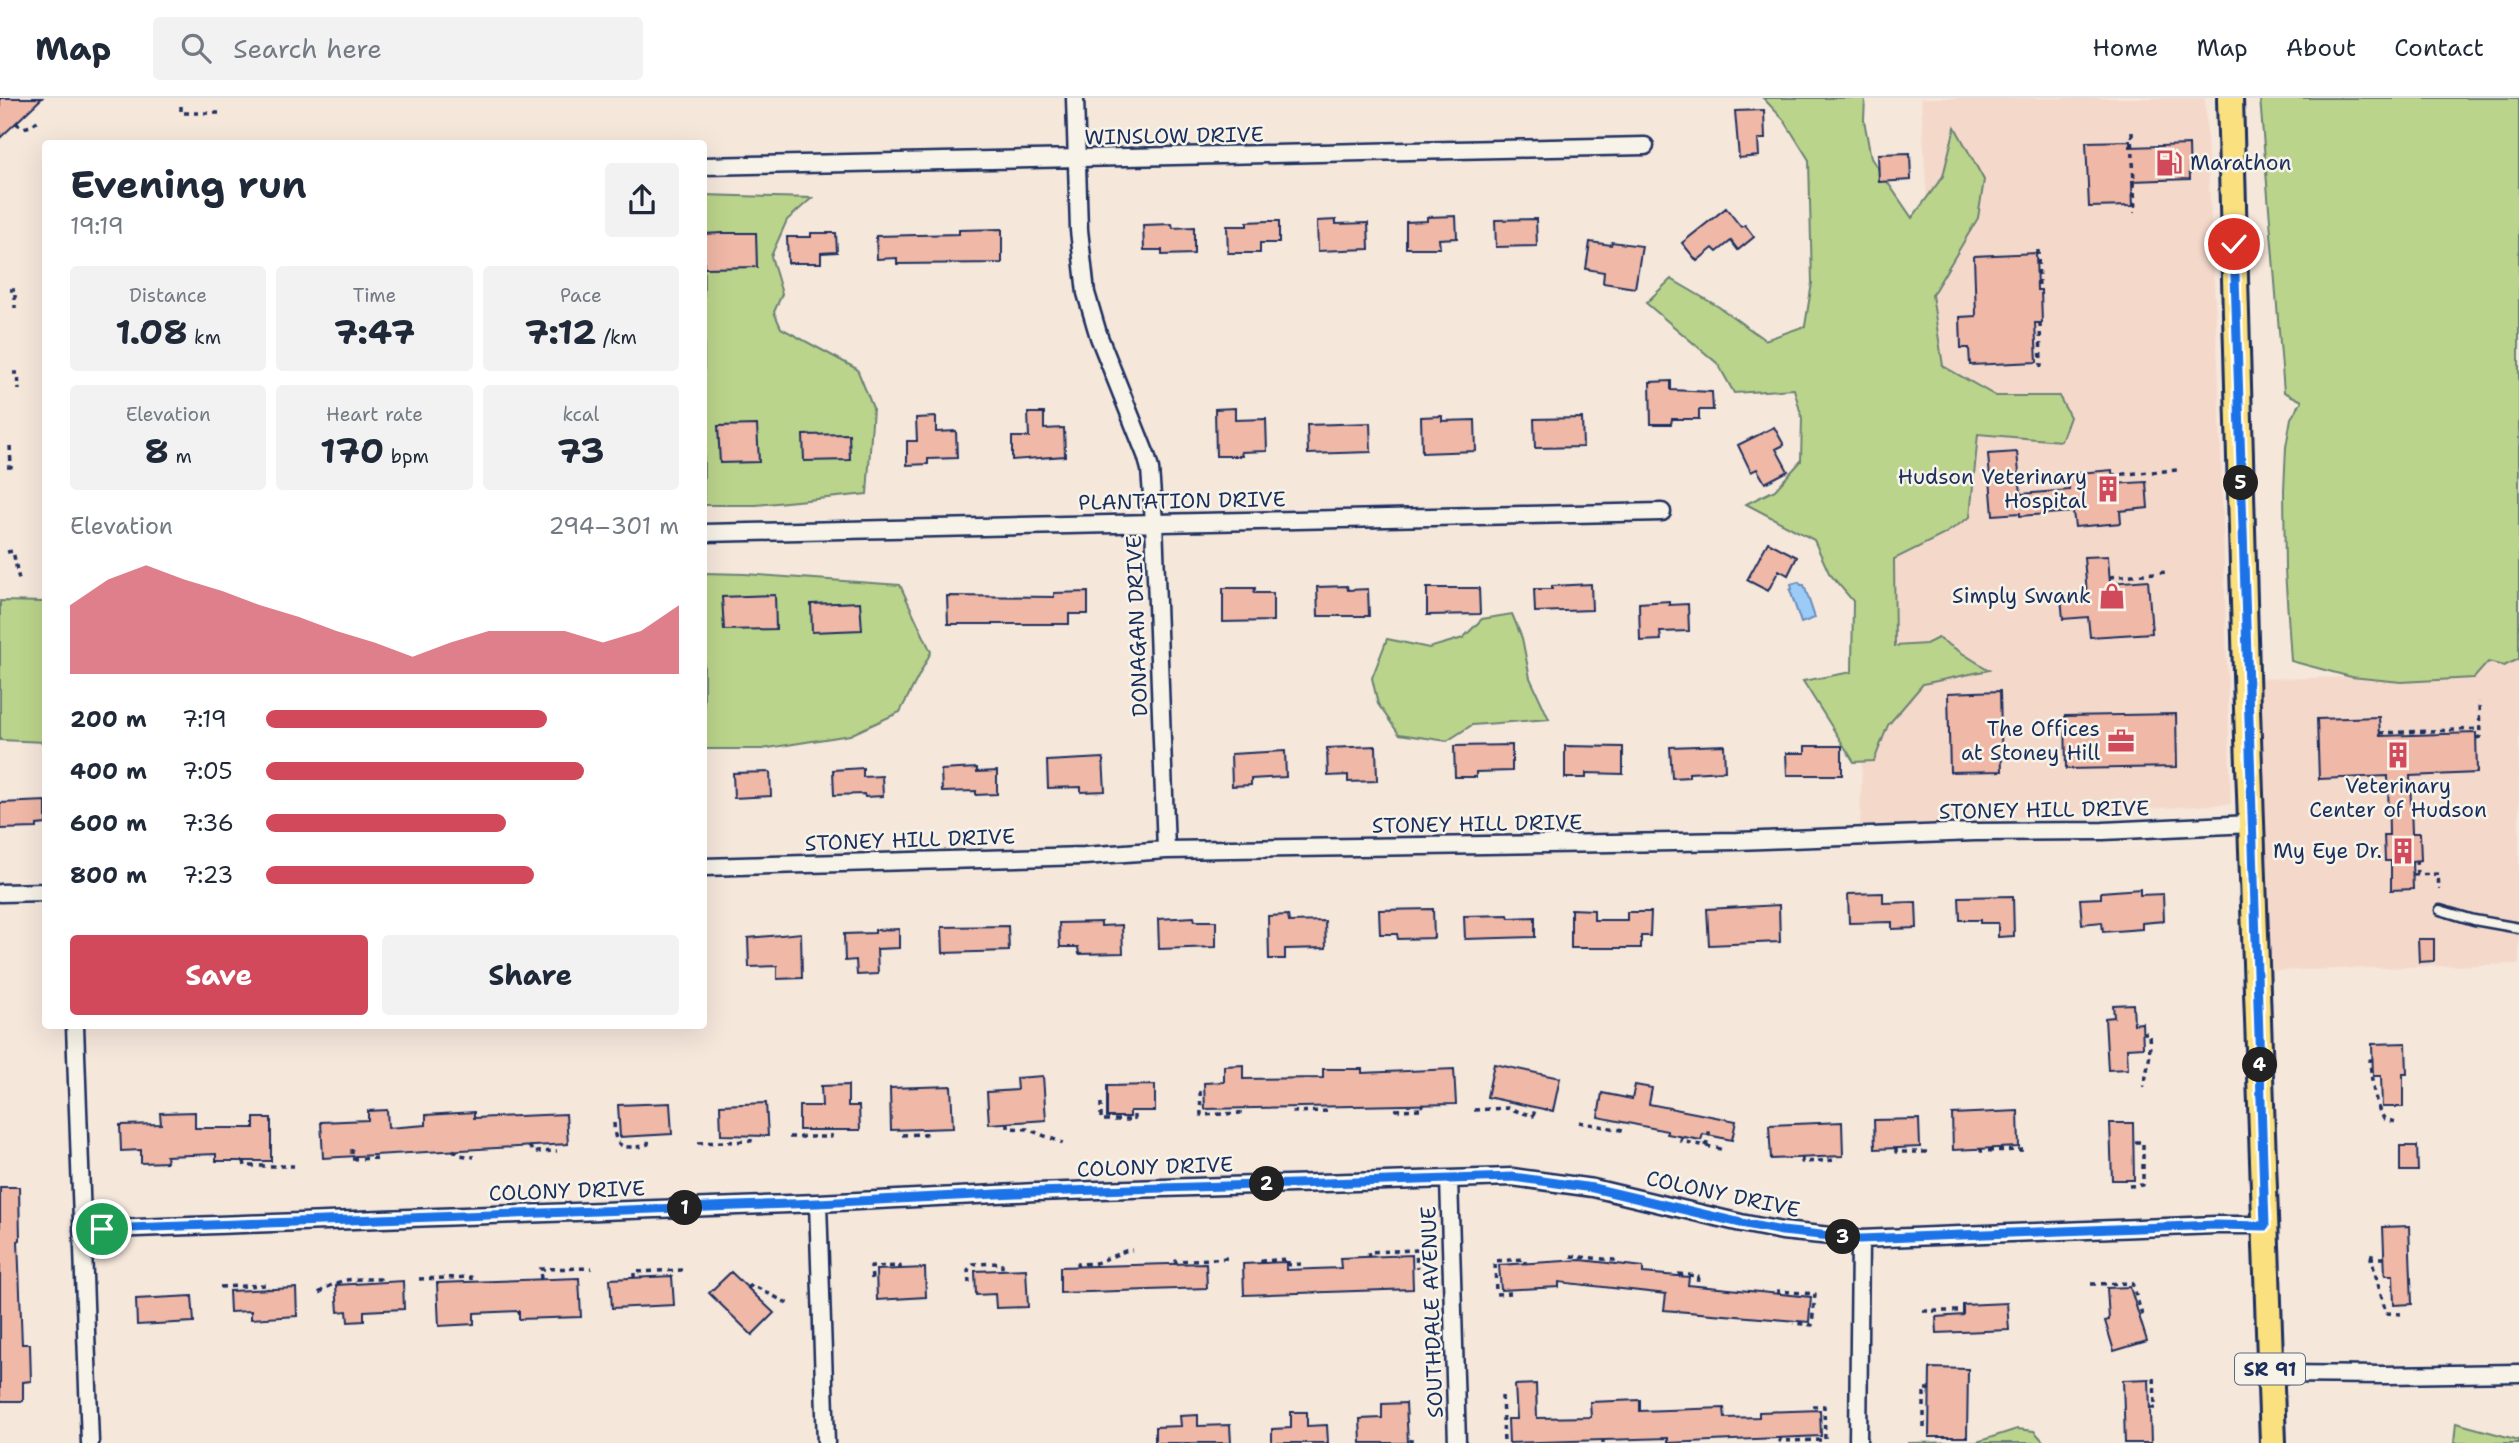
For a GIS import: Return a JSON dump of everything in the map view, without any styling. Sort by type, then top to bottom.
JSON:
[{"type":"main road","name":"SR 91","points":[[2230,98],[2251,824],[2273,1443]]},
{"type":"street","name":"DONAGAN DRIVE","points":[[1075,98],[1079,230],[1086,293],[1099,337],[1150,469],[1166,850]]},
{"type":"street","name":"WINSLOW DRIVE","points":[[707,166],[1645,146]]},
{"type":"street","name":"PLANTATION DRIVE","points":[[707,533],[1662,512]]},
{"type":"street","name":"STONEY HILL DRIVE","points":[[707,867],[1084,856],[1166,850],[1724,842],[2251,824]]},
{"type":"street","points":[[0,893],[42,892]]},
{"type":"street","points":[[75,1029],[90,1443]]},
{"type":"street","name":"COLONY DRIVE","points":[[82,1230],[818,1203],[1036,1192],[1513,1177],[1639,1197],[1782,1231],[1860,1239],[2216,1225],[2265,1226]]},
{"type":"street","name":"SOUTHDALE AVENUE","points":[[1449,1179],[1457,1443]]},
{"type":"street","points":[[818,1203],[826,1443]]},
{"type":"street","points":[[1858,1443],[1860,1239]]},
{"type":"street","points":[[2270,1374],[2519,1373]]},
{"type":"lane","points":[[2440,909],[2473,920],[2519,928]]},
{"type":"path","points":[[181,106],[181,113],[223,113]]},
{"type":"path","points":[[16,123],[23,128],[40,119]]},
{"type":"path","points":[[2132,132],[2135,213]]},
{"type":"path","points":[[2038,250],[2039,290]]},
{"type":"path","points":[[10,290],[15,290],[15,308]]},
{"type":"path","points":[[2040,323],[2041,367]]},
{"type":"path","points":[[13,373],[18,373],[19,390]]},
{"type":"path","points":[[7,467],[11,467],[10,445]]},
{"type":"path","points":[[2112,475],[2178,470]]},
{"type":"path","points":[[7,552],[13,551],[19,580]]},
{"type":"path","points":[[2110,577],[2166,572]]},
{"type":"path","points":[[2476,738],[2480,737],[2479,701]]},
{"type":"path","points":[[2380,733],[2480,729]]},
{"type":"path","points":[[2416,860],[2415,875],[2438,874],[2439,890]]},
{"type":"path","points":[[2142,1033],[2149,1033],[2150,1054],[2144,1087]]},
{"type":"path","points":[[2373,1060],[2370,1060],[2371,1076],[2377,1107],[2385,1119],[2396,1122]]},
{"type":"path","points":[[1200,1091],[1200,1115],[1240,1113],[1240,1108]]},
{"type":"path","points":[[1101,1103],[1101,1120],[1134,1120],[1134,1111]]},
{"type":"path","points":[[1395,1110],[1423,1109],[1422,1105]]},
{"type":"path","points":[[1292,1112],[1328,1111],[1328,1106]]},
{"type":"path","points":[[1474,1110],[1507,1108],[1533,1116],[1536,1107]]},
{"type":"path","points":[[1579,1122],[1621,1130],[1623,1122]]},
{"type":"path","points":[[614,1123],[615,1139],[622,1147],[648,1144],[649,1135]]},
{"type":"path","points":[[1008,1123],[1008,1128],[1027,1129],[1063,1143]]},
{"type":"path","points":[[902,1135],[925,1134],[925,1129]]},
{"type":"path","points":[[1706,1146],[1710,1129]]},
{"type":"path","points":[[789,1137],[831,1137],[831,1130]]},
{"type":"path","points":[[698,1143],[751,1141],[751,1137]]},
{"type":"path","points":[[1682,1137],[1681,1141],[1721,1149]]},
{"type":"path","points":[[2129,1186],[2143,1185],[2143,1142],[2133,1142]]},
{"type":"path","points":[[529,1146],[533,1152],[557,1152]]},
{"type":"path","points":[[1896,1148],[1896,1152],[1931,1152]]},
{"type":"path","points":[[1981,1148],[1981,1151],[2025,1150]]},
{"type":"path","points":[[352,1149],[352,1158],[381,1158]]},
{"type":"path","points":[[453,1150],[460,1156],[474,1157]]},
{"type":"path","points":[[1802,1158],[1802,1162],[1838,1160]]},
{"type":"path","points":[[244,1161],[245,1166],[294,1166]]},
{"type":"path","points":[[1077,1267],[1077,1264],[1096,1264],[1132,1250]]},
{"type":"path","points":[[1368,1257],[1368,1252],[1416,1250],[1417,1269]]},
{"type":"path","points":[[2373,1251],[2371,1258],[2386,1313],[2402,1314]]},
{"type":"path","points":[[1572,1256],[1614,1260],[1614,1264]]},
{"type":"path","points":[[1177,1265],[1176,1261],[1229,1258]]},
{"type":"path","points":[[2371,1258],[2384,1258]]},
{"type":"path","points":[[1262,1263],[1288,1259],[1293,1270]]},
{"type":"path","points":[[1511,1293],[1496,1294],[1495,1261],[1525,1259],[1525,1264]]},
{"type":"path","points":[[969,1283],[968,1270],[973,1264],[1002,1264],[1002,1270]]},
{"type":"path","points":[[1289,1264],[1302,1264]]},
{"type":"path","points":[[872,1279],[872,1267],[900,1266],[900,1269]]},
{"type":"path","points":[[541,1279],[540,1269],[592,1268]]},
{"type":"path","points":[[634,1278],[634,1272],[682,1270]]},
{"type":"path","points":[[1678,1274],[1698,1276],[1697,1286]]},
{"type":"path","points":[[419,1279],[471,1277],[471,1282]]},
{"type":"path","points":[[319,1293],[341,1279],[380,1279],[380,1283]]},
{"type":"path","points":[[2091,1284],[2132,1283],[2143,1318],[2140,1319]]},
{"type":"path","points":[[220,1287],[267,1285],[268,1290]]},
{"type":"path","points":[[748,1288],[752,1285],[791,1306]]},
{"type":"path","points":[[1778,1294],[1779,1291],[1815,1294],[1812,1325],[1793,1323]]},
{"type":"path","points":[[1923,1311],[1963,1311]]},
{"type":"path","points":[[2150,1408],[2155,1408],[2154,1373]]},
{"type":"path","points":[[1924,1427],[1924,1389],[1929,1389]]},
{"type":"path","points":[[1503,1396],[1504,1443]]},
{"type":"path","points":[[1780,1437],[1780,1441],[1825,1440],[1824,1406],[1811,1406]]},
{"type":"shaded area","points":[[1921,98],[2205,98],[2219,383],[2231,804],[1860,827],[1869,525],[1937,385]]},
{"type":"shaded area","points":[[2519,659],[2519,964],[2266,971],[2253,679],[2351,677],[2401,682],[2474,678],[2488,662],[2504,666]]},
{"type":"green space","points":[[1763,98],[1865,98],[1864,120],[1871,158],[1912,218],[1943,176],[1955,127],[1984,180],[1978,218],[1932,295],[1943,366],[1996,396],[2059,396],[2070,417],[2061,441],[1978,434],[1970,517],[1943,535],[1894,559],[1895,646],[1926,644],[1938,638],[1989,670],[1923,684],[1888,725],[1874,761],[1854,762],[1803,681],[1852,672],[1853,601],[1829,573],[1814,540],[1746,504],[1775,490],[1801,461],[1802,418],[1794,389],[1734,393],[1718,364],[1646,303],[1671,279],[1719,307],[1765,340],[1805,326],[1812,283],[1809,160],[1784,120]]},
{"type":"green space","points":[[2260,98],[2519,98],[2519,659],[2504,666],[2488,662],[2474,678],[2401,682],[2351,677],[2291,661],[2285,570],[2284,490],[2286,447],[2291,418],[2302,401],[2284,392]]},
{"type":"green space","points":[[707,195],[812,198],[787,220],[771,256],[782,294],[774,312],[781,328],[857,369],[873,408],[867,494],[756,505],[707,505]]},
{"type":"green space","points":[[707,573],[900,585],[931,652],[900,712],[850,735],[762,749],[707,749]]},
{"type":"green space","points":[[0,601],[42,602],[42,742],[0,740]]},
{"type":"green space","points":[[1512,614],[1522,638],[1530,678],[1549,719],[1472,725],[1447,741],[1399,734],[1378,704],[1372,678],[1387,639],[1429,648],[1463,638],[1482,619]]},
{"type":"green space","points":[[2456,1423],[2519,1440],[2519,1443],[2454,1443]]},
{"type":"green space","points":[[2017,1429],[2034,1431],[2045,1443],[1907,1443],[1977,1442]]},
{"type":"water","points":[[1799,582],[1804,585],[1815,618],[1801,623],[1790,590],[1791,584]]},
{"type":"building","points":[[0,98],[42,98],[0,138]]},
{"type":"building","points":[[1764,110],[1765,139],[1758,139],[1759,156],[1739,158],[1735,111]]},
{"type":"building","points":[[2130,141],[2130,147],[2189,145],[2190,179],[2132,181],[2133,206],[2089,207],[2086,142]]},
{"type":"building","points":[[1910,153],[1911,180],[1879,182],[1878,154]]},
{"type":"building","points":[[1726,208],[1741,227],[1745,225],[1754,237],[1738,250],[1731,241],[1717,252],[1713,248],[1697,261],[1682,243]]},
{"type":"building","points":[[1456,216],[1457,238],[1439,239],[1440,248],[1406,248],[1406,222],[1427,221],[1427,217]]},
{"type":"building","points":[[1536,219],[1537,246],[1496,247],[1495,220]]},
{"type":"building","points":[[1336,220],[1336,224],[1368,223],[1369,249],[1318,251],[1317,221]]},
{"type":"building","points":[[1279,221],[1279,243],[1260,243],[1260,253],[1228,253],[1227,226]]},
{"type":"building","points":[[1172,224],[1173,228],[1194,227],[1194,254],[1162,255],[1162,250],[1144,250],[1143,225]]},
{"type":"building","points":[[1002,229],[1002,263],[897,264],[897,258],[877,259],[876,236],[959,234],[959,230]]},
{"type":"building","points":[[756,233],[757,267],[707,268],[707,234]]},
{"type":"building","points":[[811,233],[836,233],[837,252],[821,253],[821,263],[788,263],[787,237],[811,237]]},
{"type":"building","points":[[1590,242],[1642,246],[1635,288],[1603,283],[1604,272],[1586,269]]},
{"type":"building","points":[[2036,253],[2037,290],[2041,290],[2042,323],[2035,323],[2037,362],[1970,365],[1969,348],[1961,348],[1960,317],[1976,316],[1974,256]]},
{"type":"building","points":[[1671,381],[1671,390],[1712,392],[1713,410],[1699,410],[1699,419],[1672,419],[1671,424],[1651,424],[1650,382]]},
{"type":"building","points":[[1235,408],[1235,420],[1266,419],[1267,451],[1241,452],[1242,456],[1216,456],[1215,409]]},
{"type":"building","points":[[1028,413],[1044,413],[1044,429],[1064,428],[1065,456],[1012,460],[1012,437],[1029,437]]},
{"type":"building","points":[[1442,416],[1442,421],[1475,420],[1476,451],[1422,453],[1421,417]]},
{"type":"building","points":[[936,417],[936,432],[956,431],[957,458],[928,459],[928,464],[907,465],[907,441],[917,441],[916,418]]},
{"type":"building","points":[[1582,418],[1583,447],[1535,448],[1534,419]]},
{"type":"building","points":[[1370,423],[1371,452],[1308,454],[1307,425]]},
{"type":"building","points":[[757,425],[759,462],[720,463],[718,426]]},
{"type":"building","points":[[1774,427],[1784,445],[1776,449],[1788,471],[1765,483],[1757,469],[1751,472],[1738,445]]},
{"type":"building","points":[[849,434],[850,460],[804,461],[803,435]]},
{"type":"building","name":"Hudson Veterinary Hospital","points":[[2017,452],[2021,494],[2069,490],[2068,474],[2112,470],[2113,484],[2146,482],[2148,508],[2120,511],[2121,523],[2075,527],[2073,512],[1993,515],[1988,454]]},
{"type":"building","points":[[1768,542],[1797,557],[1788,575],[1779,570],[1768,591],[1747,580]]},
{"type":"building","name":"Simply Swank","points":[[2108,556],[2110,583],[2148,580],[2152,633],[2090,637],[2088,617],[2063,619],[2061,597],[2087,595],[2084,557]]},
{"type":"building","points":[[1591,584],[1592,610],[1535,612],[1534,589]]},
{"type":"building","points":[[1347,586],[1348,590],[1368,589],[1369,616],[1318,616],[1317,587]]},
{"type":"building","points":[[1223,588],[1255,588],[1254,593],[1273,593],[1273,621],[1223,622]]},
{"type":"building","points":[[1427,588],[1479,588],[1480,614],[1427,615]]},
{"type":"building","points":[[1088,592],[1088,614],[1069,614],[1069,624],[948,624],[947,596],[1054,597],[1054,593]]},
{"type":"building","points":[[775,595],[776,629],[724,630],[722,597]]},
{"type":"building","points":[[1669,601],[1669,605],[1688,604],[1689,631],[1660,632],[1661,640],[1640,641],[1639,603]]},
{"type":"building","points":[[860,602],[862,630],[812,632],[811,604]]},
{"type":"building","points":[[2000,691],[2002,771],[1950,772],[1948,693]]},
{"type":"building","name":"The Offices at Stoney Hill","points":[[2176,714],[2177,767],[2066,769],[2065,716]]},
{"type":"building","name":"Veterinary Center of Hudson","points":[[2379,717],[2380,736],[2476,733],[2477,773],[2410,776],[2412,833],[2420,833],[2421,860],[2412,861],[2413,889],[2391,890],[2391,861],[2385,861],[2384,835],[2389,835],[2388,776],[2319,779],[2317,719]]},
{"type":"building","points":[[1512,745],[1512,771],[1476,772],[1476,777],[1455,777],[1454,746]]},
{"type":"building","points":[[1724,745],[1725,771],[1689,773],[1689,777],[1672,778],[1670,747]]},
{"type":"building","points":[[1376,746],[1377,781],[1348,782],[1348,775],[1328,776],[1327,748]]},
{"type":"building","points":[[1565,746],[1623,747],[1623,774],[1586,773],[1586,778],[1565,778]]},
{"type":"building","points":[[1805,746],[1842,746],[1842,775],[1787,775],[1786,753],[1805,753]]},
{"type":"building","points":[[1285,751],[1286,777],[1251,779],[1251,785],[1232,786],[1231,754]]},
{"type":"building","points":[[1103,758],[1105,791],[1081,792],[1081,787],[1048,788],[1047,761]]},
{"type":"building","points":[[863,768],[863,777],[882,776],[883,796],[834,795],[833,770]]},
{"type":"building","points":[[977,768],[977,772],[997,771],[997,794],[976,795],[976,791],[942,792],[941,770]]},
{"type":"building","points":[[770,772],[771,796],[734,798],[733,773]]},
{"type":"building","points":[[42,801],[42,824],[37,825],[37,828],[0,829],[0,803]]},
{"type":"building","points":[[2140,889],[2140,895],[2163,894],[2164,921],[2142,923],[2142,929],[2103,932],[2102,922],[2082,924],[2080,899],[2101,898],[2101,892]]},
{"type":"building","points":[[1883,893],[1883,903],[1916,902],[1917,928],[1892,929],[1892,922],[1849,923],[1848,894]]},
{"type":"building","points":[[2013,896],[2014,936],[1998,937],[1998,923],[1960,920],[1959,897]]},
{"type":"building","points":[[1779,905],[1780,942],[1709,945],[1707,909]]},
{"type":"building","points":[[1433,909],[1434,938],[1398,939],[1397,934],[1380,934],[1379,910]]},
{"type":"building","points":[[1571,909],[1594,910],[1594,920],[1627,920],[1627,912],[1651,912],[1650,936],[1641,936],[1641,948],[1571,948]]},
{"type":"building","points":[[1288,915],[1289,922],[1325,921],[1326,948],[1285,949],[1285,959],[1269,959],[1268,916]]},
{"type":"building","points":[[1508,915],[1509,918],[1535,917],[1535,937],[1465,939],[1464,916]]},
{"type":"building","points":[[1194,917],[1195,921],[1216,921],[1216,947],[1159,949],[1158,919]]},
{"type":"building","points":[[1101,922],[1101,926],[1122,925],[1123,953],[1079,954],[1078,947],[1060,947],[1059,923]]},
{"type":"building","points":[[1008,926],[1009,951],[943,953],[942,927]]},
{"type":"building","points":[[899,929],[899,948],[877,949],[878,974],[857,975],[856,960],[845,961],[844,934]]},
{"type":"building","points":[[801,933],[802,978],[777,979],[777,966],[749,967],[748,938]]},
{"type":"building","points":[[2418,939],[2434,939],[2434,961],[2419,962]]},
{"type":"building","points":[[2133,1004],[2134,1024],[2142,1023],[2143,1047],[2127,1048],[2128,1069],[2108,1070],[2105,1018],[2114,1017],[2113,1005]]},
{"type":"building","points":[[2406,1043],[2407,1074],[2403,1074],[2403,1107],[2382,1107],[2381,1076],[2373,1076],[2372,1044]]},
{"type":"building","points":[[1494,1064],[1560,1078],[1553,1111],[1487,1097]]},
{"type":"building","points":[[1243,1065],[1243,1079],[1323,1078],[1323,1069],[1362,1069],[1362,1073],[1454,1069],[1456,1104],[1205,1109],[1204,1083],[1224,1082],[1224,1066]]},
{"type":"building","points":[[1043,1076],[1046,1120],[989,1124],[987,1092],[1017,1090],[1016,1078]]},
{"type":"building","points":[[848,1085],[848,1106],[859,1106],[860,1130],[799,1130],[799,1106],[822,1106],[821,1086]]},
{"type":"building","points":[[1155,1085],[1155,1111],[1130,1111],[1130,1117],[1107,1117],[1107,1086]]},
{"type":"building","points":[[1635,1085],[1652,1088],[1649,1104],[1736,1121],[1732,1140],[1703,1134],[1701,1140],[1598,1117],[1602,1093],[1632,1099]]},
{"type":"building","points":[[951,1086],[953,1128],[891,1130],[890,1088]]},
{"type":"building","points":[[670,1103],[672,1134],[620,1137],[618,1105]]},
{"type":"building","points":[[766,1103],[768,1136],[721,1135],[720,1105]]},
{"type":"building","points":[[387,1110],[388,1128],[426,1125],[426,1115],[474,1112],[474,1118],[566,1114],[568,1144],[323,1158],[321,1122],[368,1120],[368,1111]]},
{"type":"building","points":[[2018,1111],[2019,1147],[1953,1150],[1952,1114]]},
{"type":"building","points":[[195,1112],[195,1128],[254,1128],[254,1118],[271,1118],[271,1161],[216,1161],[216,1154],[166,1156],[167,1162],[141,1163],[141,1150],[121,1151],[120,1125],[161,1124],[160,1113]]},
{"type":"building","points":[[1919,1119],[1920,1147],[1875,1149],[1874,1120]]},
{"type":"building","points":[[1842,1122],[1843,1156],[1771,1159],[1769,1125]]},
{"type":"building","points":[[2110,1123],[2133,1123],[2134,1180],[2112,1180]]},
{"type":"building","points":[[2400,1146],[2417,1146],[2418,1171],[2400,1171]]},
{"type":"building","points":[[0,1187],[19,1187],[22,1344],[30,1344],[31,1381],[23,1382],[23,1401],[0,1401]]},
{"type":"building","points":[[2409,1226],[2412,1304],[2394,1305],[2393,1275],[2385,1275],[2383,1227]]},
{"type":"building","points":[[1412,1255],[1413,1289],[1244,1295],[1243,1264],[1286,1262],[1286,1270],[1341,1268],[1340,1258]]},
{"type":"building","points":[[1581,1260],[1643,1267],[1643,1273],[1689,1277],[1688,1285],[1811,1297],[1809,1322],[1664,1310],[1666,1294],[1559,1282],[1559,1287],[1501,1290],[1499,1265]]},
{"type":"building","points":[[1206,1263],[1207,1288],[1060,1293],[1060,1267]]},
{"type":"building","points":[[925,1268],[926,1297],[877,1300],[876,1270]]},
{"type":"building","points":[[1026,1269],[1028,1307],[996,1308],[995,1294],[976,1295],[975,1271]]},
{"type":"building","points":[[731,1272],[774,1313],[752,1335],[709,1293]]},
{"type":"building","points":[[672,1276],[674,1305],[612,1308],[610,1279]]},
{"type":"building","points":[[579,1278],[581,1317],[519,1319],[519,1311],[474,1313],[474,1324],[439,1326],[437,1283]]},
{"type":"building","points":[[403,1281],[404,1309],[364,1311],[364,1321],[348,1322],[347,1311],[338,1312],[336,1285]]},
{"type":"building","points":[[2130,1287],[2147,1341],[2114,1351],[2105,1321],[2109,1320],[2107,1288]]},
{"type":"building","points":[[296,1288],[297,1316],[251,1319],[251,1311],[230,1312],[229,1291]]},
{"type":"building","points":[[192,1296],[194,1322],[137,1325],[136,1299]]},
{"type":"building","points":[[2007,1303],[2009,1330],[1937,1333],[1936,1317],[1963,1315],[1963,1305]]},
{"type":"building","points":[[1930,1368],[1968,1369],[1967,1437],[1929,1437]]},
{"type":"building","points":[[2149,1379],[2151,1443],[2125,1443],[2123,1380]]},
{"type":"building","points":[[1536,1384],[1537,1418],[1591,1417],[1590,1402],[1640,1400],[1640,1411],[1724,1408],[1725,1418],[1759,1417],[1759,1412],[1820,1410],[1821,1436],[1668,1443],[1668,1438],[1509,1443],[1508,1419],[1517,1419],[1515,1385]]},
{"type":"building","points":[[1406,1403],[1408,1443],[1361,1443],[1360,1419],[1382,1418],[1382,1404]]},
{"type":"building","points":[[1291,1412],[1307,1412],[1307,1426],[1327,1425],[1328,1443],[1272,1443],[1272,1429],[1291,1428]]},
{"type":"building","points":[[1198,1415],[1198,1426],[1230,1425],[1231,1443],[1155,1443],[1155,1427],[1181,1426],[1180,1416]]},
{"type":"place","name":"Marathon","points":[[2169,163]]},
{"type":"place","name":"Hudson Veterinary Hospital","points":[[2108,489]]},
{"type":"place","name":"Simply Swank","points":[[2112,596]]},
{"type":"place","name":"The Offices at Stoney Hill","points":[[2121,741]]},
{"type":"place","name":"Veterinary Center of Hudson","points":[[2398,755]]},
{"type":"place","name":"My Eye Dr.","points":[[2403,851]]},
{"type":"route","points":[[102,1229],[818,1203],[1036,1192],[1513,1177],[1639,1197],[1782,1231],[1860,1239],[2216,1225],[2265,1226],[2234,244]]}]
